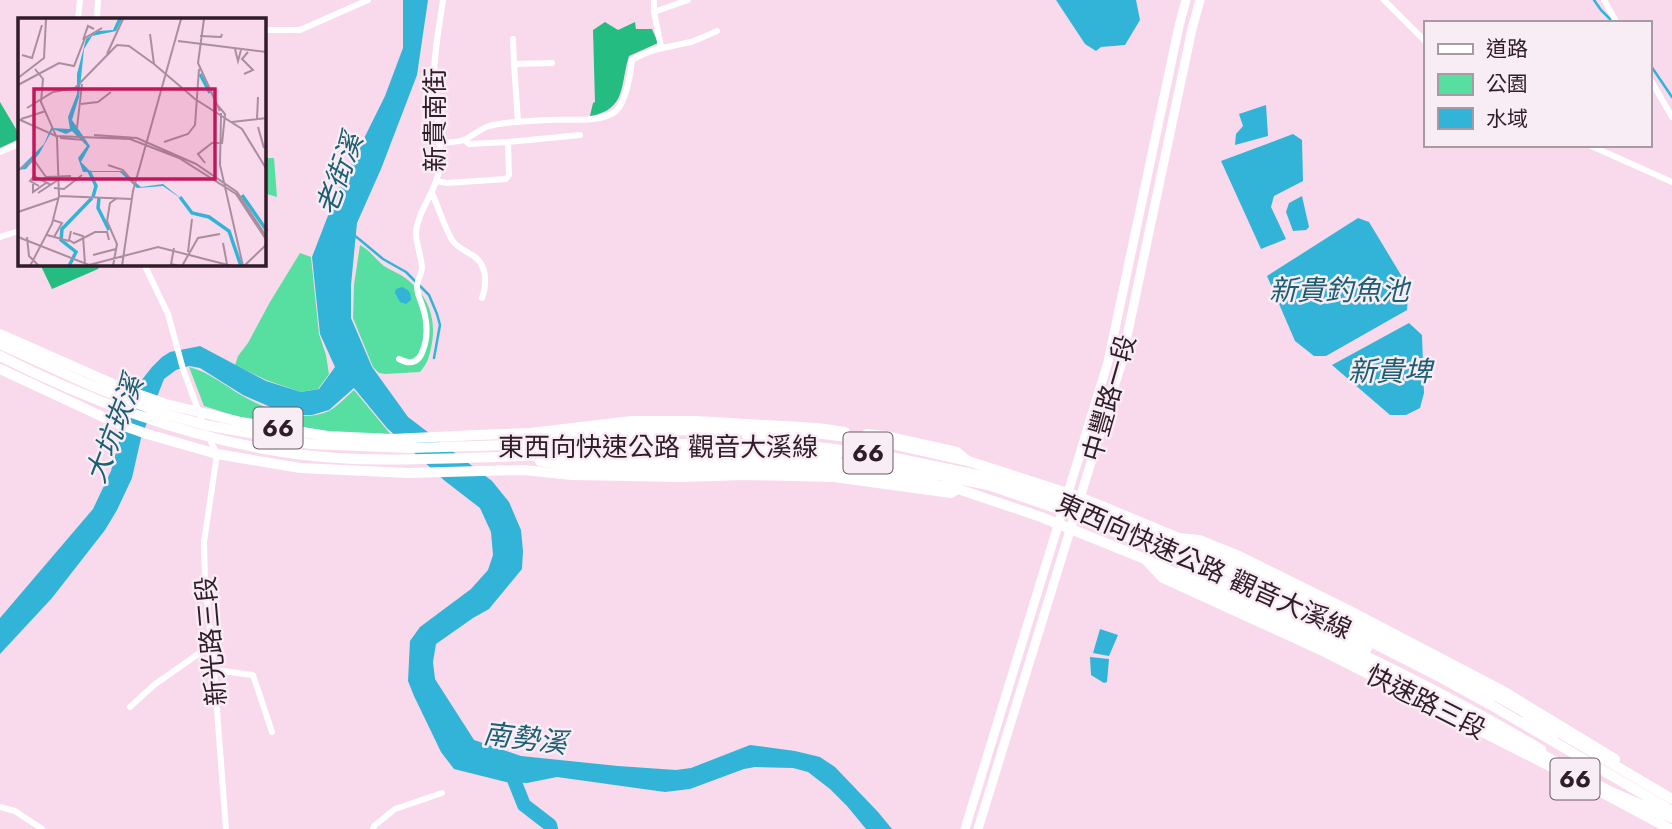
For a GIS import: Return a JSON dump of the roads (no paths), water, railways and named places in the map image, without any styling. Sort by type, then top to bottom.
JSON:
[{"type":"highway","name":"東西向快速公路 觀音大溪線","points":[[0,344],[90,385],[159,412],[205,425],[310,444],[513,451],[787,453],[895,465],[988,485],[1122,534],[1355,642],[1485,708],[1672,818]]},
{"type":"highway","name":"東西向快速公路 觀音大溪線","points":[[0,356],[131,413],[201,435],[297,454],[356,458],[449,458],[578,446],[794,444],[881,455],[997,479],[1092,510],[1267,589],[1442,678],[1672,811]]},
{"type":"highway","points":[[513,451],[572,434],[631,430],[797,431],[873,440],[968,461]]},
{"type":"highway","points":[[513,451],[590,469],[834,468],[958,489]]},
{"type":"highway","points":[[1179,538],[1314,600],[1411,649],[1672,799]]},
{"type":"highway","points":[[1145,559],[1375,667],[1507,735],[1609,792],[1672,818]]},
{"type":"main road","name":"中豐路一段","points":[[965,829],[1108,362],[1186,0]]},
{"type":"main road","name":"中豐路一段","points":[[978,829],[1121,365],[1200,0]]},
{"type":"main road","points":[[1139,215],[1152,218]]},
{"type":"main road","name":"66","points":[[0,334],[129,391],[198,412]]},
{"type":"main road","name":"66","points":[[0,369],[116,423],[216,454],[300,468],[361,472],[524,470]]},
{"type":"main road","name":"快速路三段","points":[[198,412],[327,436],[393,439],[467,436],[530,433],[632,421],[677,421],[818,428],[884,436],[957,452],[968,461],[1080,497],[1179,538],[1199,540],[1239,556],[1345,615],[1503,691],[1672,799]]},
{"type":"main road","name":"快速路三段","points":[[524,470],[572,475],[834,477],[951,493],[958,489],[1057,523],[1145,559],[1163,578],[1325,652],[1533,756],[1670,829]]},
{"type":"street","points":[[78,18],[80,0]]},
{"type":"street","points":[[97,17],[98,0]]},
{"type":"street","points":[[266,30],[300,30],[368,0]]},
{"type":"street","name":"新貴南街","points":[[399,359],[406,363],[415,362],[425,346],[427,321],[417,285],[422,265],[417,246],[417,224],[439,173],[434,83],[443,0]]},
{"type":"street","points":[[654,0],[661,47]]},
{"type":"street","points":[[654,12],[688,0]]},
{"type":"street","points":[[1384,0],[1424,40]]},
{"type":"street","points":[[1604,0],[1616,21]]},
{"type":"street","points":[[439,143],[464,140],[486,127],[504,122],[598,119],[616,111],[623,99],[632,60],[661,47],[692,41],[717,31]]},
{"type":"street","points":[[513,39],[518,122]]},
{"type":"street","points":[[514,64],[552,63]]},
{"type":"street","points":[[1651,80],[1672,117]]},
{"type":"street","points":[[464,140],[469,144],[580,135]]},
{"type":"street","points":[[436,181],[447,183],[506,179],[509,175],[508,142]]},
{"type":"street","points":[[0,152],[18,144]]},
{"type":"street","points":[[1593,147],[1672,182]]},
{"type":"street","points":[[432,193],[454,243],[476,257],[482,266],[485,276],[482,298]]},
{"type":"street","points":[[0,237],[18,231]]},
{"type":"street","points":[[145,266],[167,314],[198,412],[216,454]]},
{"type":"street","points":[[677,421],[681,477]]},
{"type":"street","name":"快速路三段","points":[[530,433],[584,438],[678,434],[805,437],[879,446],[955,463],[968,461]]},
{"type":"street","name":"新光路三段","points":[[216,454],[204,542],[205,582],[226,829]]},
{"type":"street","name":"快速路三段","points":[[524,470],[576,463],[843,463],[945,481],[958,489]]},
{"type":"street","name":"快速路三段","points":[[1145,559],[1174,567],[1332,638],[1489,717],[1672,824]]},
{"type":"street","points":[[1325,652],[1345,615]]},
{"type":"street","name":"快速路三段","points":[[1345,615],[1672,799]]},
{"type":"street","points":[[130,707],[154,685],[211,645]]},
{"type":"street","points":[[214,670],[253,675],[272,732]]},
{"type":"street","points":[[1482,731],[1503,691]]},
{"type":"street","points":[[373,829],[396,809],[442,793]]},
{"type":"street","points":[[0,807],[15,811],[42,829]]},
{"type":"water","points":[[403,0],[428,0],[417,75],[357,223],[351,318],[372,367],[408,417],[492,481],[509,502],[521,530],[523,551],[522,569],[489,609],[436,644],[433,662],[435,679],[474,740],[521,756],[676,770],[691,768],[750,745],[795,751],[820,757],[835,767],[892,829],[866,829],[830,789],[808,772],[793,768],[744,769],[690,789],[665,792],[557,777],[527,783],[506,782],[454,769],[441,752],[408,681],[410,641],[420,627],[471,589],[488,570],[493,555],[491,532],[480,508],[445,481],[387,428],[354,388],[329,410],[312,415],[297,415],[282,412],[243,395],[200,368],[189,366],[176,370],[164,379],[141,438],[132,478],[117,510],[105,530],[52,598],[0,654],[0,618],[93,509],[111,471],[122,430],[141,381],[162,357],[170,352],[200,346],[266,381],[301,392],[319,389],[335,367],[320,334],[312,257],[336,195],[385,96],[403,48]]},
{"type":"water","points":[[1056,0],[1136,0],[1140,20],[1125,45],[1101,47],[1096,51],[1085,44]]},
{"type":"water","points":[[1266,105],[1268,136],[1235,145],[1236,134],[1243,126],[1239,114]]},
{"type":"water","points":[[1293,134],[1302,140],[1303,181],[1274,196],[1271,207],[1286,239],[1261,249],[1221,161]]},
{"type":"water","points":[[1302,196],[1309,227],[1306,230],[1293,231],[1286,212],[1289,203]]},
{"type":"water","name":"新貴釣魚池","points":[[1358,218],[1369,222],[1407,285],[1407,310],[1326,356],[1314,356],[1295,341],[1267,276]]},
{"type":"water","points":[[402,287],[411,295],[411,300],[406,304],[400,302],[395,293],[396,289]]},
{"type":"water","name":"新貴埤","points":[[1409,323],[1422,335],[1424,393],[1420,408],[1406,415],[1390,415],[1332,365]]},
{"type":"water","points":[[1100,629],[1118,635],[1109,656],[1093,653]]},
{"type":"water","points":[[1090,657],[1109,659],[1107,682],[1104,683],[1091,675]]},
{"type":"waterway","points":[[1594,0],[1612,21]]},
{"type":"waterway","points":[[1651,66],[1672,97]]},
{"type":"waterway","points":[[355,236],[383,259],[406,272],[429,295],[440,325],[434,358]]},
{"type":"waterway","name":"南勢溪","points":[[511,765],[512,775],[524,805],[550,825],[551,829]]},
{"type":"water label","name":"老街溪","points":[[339,174]]},
{"type":"water label","name":"大坑崁溪","points":[[114,429]]}]
